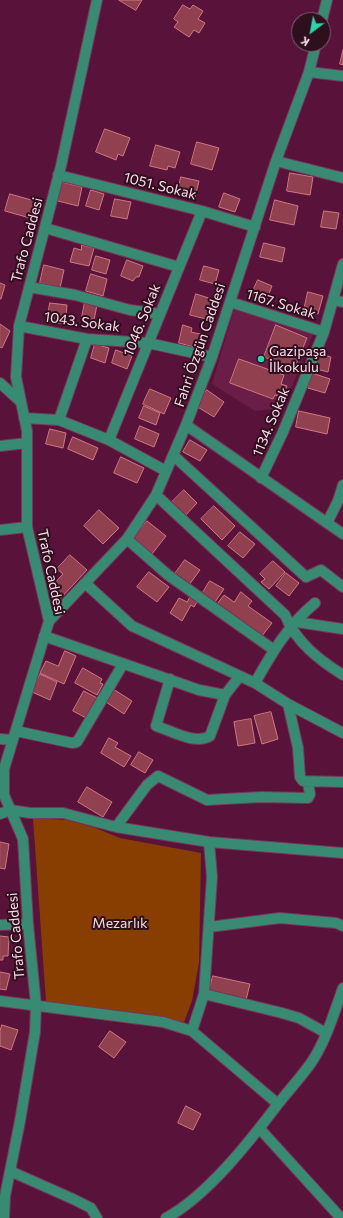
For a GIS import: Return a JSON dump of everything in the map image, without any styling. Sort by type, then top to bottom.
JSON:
[{"type":"street","name":"Trafo Caddesi","points":[[4,1218],[2,1195],[10,1172],[35,1032],[36,1005],[28,924],[23,839],[5,812],[4,769],[49,620],[27,527],[27,443],[16,377],[19,326],[58,175],[97,0]]},
{"type":"street","points":[[324,12],[327,0]]},
{"type":"street","name":"Fahri Özgün Caddesi","points":[[49,620],[127,539],[156,495],[186,425],[212,357],[276,161],[309,72],[314,52]]},
{"type":"street","points":[[309,72],[343,76]]},
{"type":"street","points":[[276,161],[343,178]]},
{"type":"street","name":"1051. Sokak","points":[[58,175],[202,211],[255,227]]},
{"type":"street","name":"1046. Sokak","points":[[109,440],[202,211]]},
{"type":"street","points":[[45,228],[179,267]]},
{"type":"street","name":"1134. Sokak","points":[[261,478],[283,432],[338,301],[343,264]]},
{"type":"street","points":[[29,287],[75,295],[130,310],[160,314]]},
{"type":"street","name":"1167. Sokak","points":[[230,302],[324,332]]},
{"type":"street","name":"1043. Sokak","points":[[19,326],[87,339],[148,343],[212,357]]},
{"type":"street","points":[[59,420],[87,339]]},
{"type":"street","points":[[0,382],[21,402]]},
{"type":"street","points":[[24,418],[59,420],[109,440],[166,471]]},
{"type":"street","points":[[186,425],[343,534]]},
{"type":"street","points":[[0,446],[27,443]]},
{"type":"street","points":[[173,456],[306,577],[320,570],[343,587]]},
{"type":"street","points":[[327,523],[338,501],[343,485]]},
{"type":"street","points":[[156,495],[285,615],[320,660],[343,675]]},
{"type":"street","points":[[0,530],[27,527]]},
{"type":"street","points":[[127,539],[168,575],[274,650]]},
{"type":"street","points":[[84,583],[132,626],[254,683],[288,704],[343,733]]},
{"type":"street","points":[[254,683],[274,650],[307,610],[315,603]]},
{"type":"street","points":[[294,625],[343,629]]},
{"type":"street","points":[[44,636],[199,690],[225,696]]},
{"type":"street","points":[[0,739],[14,735],[72,743],[77,742],[123,664]]},
{"type":"street","points":[[170,679],[156,726],[196,740],[204,740],[210,736],[225,696],[239,677]]},
{"type":"street","points":[[288,704],[298,748],[300,777],[303,782],[343,782]]},
{"type":"street","points":[[116,827],[147,785],[158,776],[207,800],[261,797],[308,798],[310,794],[308,783]]},
{"type":"street","points":[[5,812],[63,813],[116,827],[209,842],[343,853]]},
{"type":"street","points":[[192,1031],[204,994],[212,877],[209,842]]},
{"type":"street","points":[[209,927],[280,918],[336,923],[343,926]]},
{"type":"street","points":[[0,925],[28,924]]},
{"type":"street","points":[[166,1218],[182,1209],[260,1129],[311,1063],[326,1033],[343,988]]},
{"type":"street","points":[[204,994],[299,1018],[326,1033]]},
{"type":"street","points":[[0,1001],[163,1022],[192,1031],[278,1104]]},
{"type":"street","points":[[260,1129],[341,1215]]},
{"type":"street","points":[[10,1172],[91,1208],[97,1218]]},
{"type":"shaded area","name":"Gazipaşa İlkokulu","points":[[234,309],[313,334],[285,404],[274,409],[255,411],[212,384]]},
{"type":"green space","name":"Mezarlık","points":[[33,818],[67,820],[93,827],[120,838],[201,853],[199,963],[192,1001],[184,1022],[46,1002]]},
{"type":"building","points":[[119,0],[142,0],[136,10]]},
{"type":"building","points":[[183,5],[190,9],[193,5],[203,11],[198,19],[205,23],[199,33],[194,30],[189,37],[174,27],[178,22],[174,19]]},
{"type":"building","points":[[343,50],[343,65],[340,64]]},
{"type":"building","points":[[105,129],[130,138],[123,156],[118,154],[116,160],[96,152]]},
{"type":"building","points":[[197,142],[219,148],[212,170],[191,164]]},
{"type":"building","points":[[156,145],[180,152],[175,168],[168,166],[167,170],[150,166]]},
{"type":"building","points":[[290,173],[313,177],[310,195],[287,191]]},
{"type":"building","points":[[181,177],[199,181],[195,197],[178,193]]},
{"type":"building","points":[[62,182],[82,187],[78,206],[58,201]]},
{"type":"building","points":[[91,190],[104,194],[99,210],[86,206]]},
{"type":"building","points":[[224,193],[240,199],[235,212],[219,207]]},
{"type":"building","points":[[10,194],[35,201],[30,218],[5,211]]},
{"type":"building","points":[[115,199],[131,202],[127,219],[111,216]]},
{"type":"building","points":[[275,200],[298,206],[294,225],[270,220]]},
{"type":"building","points":[[324,211],[339,213],[336,229],[321,227]]},
{"type":"building","points":[[264,243],[285,248],[282,262],[260,257]]},
{"type":"building","points":[[82,245],[94,248],[89,266],[70,262],[74,248],[81,250]]},
{"type":"building","points":[[96,256],[110,260],[106,274],[92,270]]},
{"type":"building","points":[[127,260],[143,266],[139,277],[136,277],[133,281],[121,276]]},
{"type":"building","points":[[44,265],[64,270],[60,288],[40,283]]},
{"type":"building","points":[[204,266],[219,270],[215,284],[200,280]]},
{"type":"building","points":[[91,274],[107,279],[103,296],[86,291]]},
{"type":"building","points":[[258,280],[272,286],[266,301],[251,295]]},
{"type":"building","points":[[0,283],[5,285],[1,299],[0,299]]},
{"type":"building","points":[[308,292],[323,296],[318,314],[304,310]]},
{"type":"building","points":[[196,294],[212,299],[206,319],[190,315]]},
{"type":"building","points":[[85,302],[97,305],[94,320],[82,317]]},
{"type":"building","points":[[50,303],[67,305],[65,324],[47,322]]},
{"type":"building","points":[[0,324],[10,331],[2,348],[0,347]]},
{"type":"building","points":[[183,325],[192,328],[191,332],[205,335],[201,349],[179,343]]},
{"type":"building","points":[[276,325],[307,338],[294,369],[264,357]]},
{"type":"building","points":[[95,344],[109,348],[105,363],[91,358]]},
{"type":"building","points":[[116,350],[132,356],[127,369],[112,363]]},
{"type":"building","points":[[316,353],[331,357],[328,372],[313,368]]},
{"type":"building","points":[[239,359],[284,375],[281,384],[287,386],[282,397],[275,395],[273,399],[230,383]]},
{"type":"building","points":[[312,373],[330,379],[325,393],[308,388]]},
{"type":"building","points":[[150,389],[171,398],[164,414],[143,404]]},
{"type":"building","points":[[207,390],[224,402],[214,417],[196,406]]},
{"type":"building","points":[[144,406],[160,413],[156,425],[139,418]]},
{"type":"building","points":[[299,411],[330,418],[327,434],[296,427]]},
{"type":"building","points":[[140,426],[159,434],[154,447],[135,439]]},
{"type":"building","points":[[50,429],[66,433],[63,448],[46,444]]},
{"type":"building","points":[[73,437],[98,448],[93,460],[68,449]]},
{"type":"building","points":[[190,440],[207,450],[200,461],[183,452]]},
{"type":"building","points":[[121,457],[144,468],[137,483],[114,473]]},
{"type":"building","points":[[184,490],[197,503],[183,518],[169,505]]},
{"type":"building","points":[[214,506],[235,526],[222,540],[201,519]]},
{"type":"building","points":[[99,510],[119,528],[103,544],[84,526]]},
{"type":"building","points":[[147,521],[166,536],[152,554],[133,539]]},
{"type":"building","points":[[240,532],[255,544],[243,558],[228,546]]},
{"type":"building","points":[[70,555],[87,570],[59,600],[48,590],[63,574],[57,569]]},
{"type":"building","points":[[185,560],[200,570],[189,585],[174,575]]},
{"type":"building","points":[[273,561],[285,572],[269,589],[261,582],[265,579],[260,574]]},
{"type":"building","points":[[149,572],[169,587],[157,602],[137,587]]},
{"type":"building","points":[[286,573],[299,583],[289,596],[276,586]]},
{"type":"building","points":[[210,581],[224,589],[215,602],[202,594]]},
{"type":"building","points":[[241,592],[252,601],[248,606],[272,623],[262,636],[217,604],[224,595],[234,602]]},
{"type":"building","points":[[191,595],[198,600],[194,607],[191,605],[182,621],[170,613],[179,598],[187,602]]},
{"type":"building","points":[[65,651],[76,656],[64,684],[40,673],[46,661],[58,666]]},
{"type":"building","points":[[83,668],[102,679],[100,683],[103,684],[97,695],[75,683]]},
{"type":"building","points":[[40,674],[57,682],[50,700],[32,692]]},
{"type":"building","points":[[113,689],[132,701],[124,714],[106,702]]},
{"type":"building","points":[[84,691],[99,699],[88,719],[73,711]]},
{"type":"building","points":[[271,712],[278,739],[262,744],[254,716]]},
{"type":"building","points":[[251,719],[255,743],[238,746],[234,722]]},
{"type":"building","points":[[109,738],[118,743],[115,747],[131,756],[124,767],[101,753]]},
{"type":"building","points":[[139,752],[153,760],[145,773],[131,765]]},
{"type":"building","points":[[87,787],[112,802],[103,817],[78,802]]},
{"type":"building","points":[[0,842],[9,844],[5,869],[0,868]]},
{"type":"building","points":[[0,936],[9,937],[8,956],[3,956],[3,960],[0,960]]},
{"type":"building","points":[[0,972],[10,974],[6,990],[0,989]]},
{"type":"building","points":[[213,976],[250,984],[246,1000],[209,992]]},
{"type":"building","points":[[2,1025],[18,1030],[11,1050],[0,1046],[0,1032]]},
{"type":"building","points":[[110,1031],[126,1042],[114,1058],[99,1047]]},
{"type":"building","points":[[186,1106],[201,1114],[193,1130],[178,1123]]},
{"type":"place","name":"Gazipaşa İlkokulu","points":[[261,359]]}]
